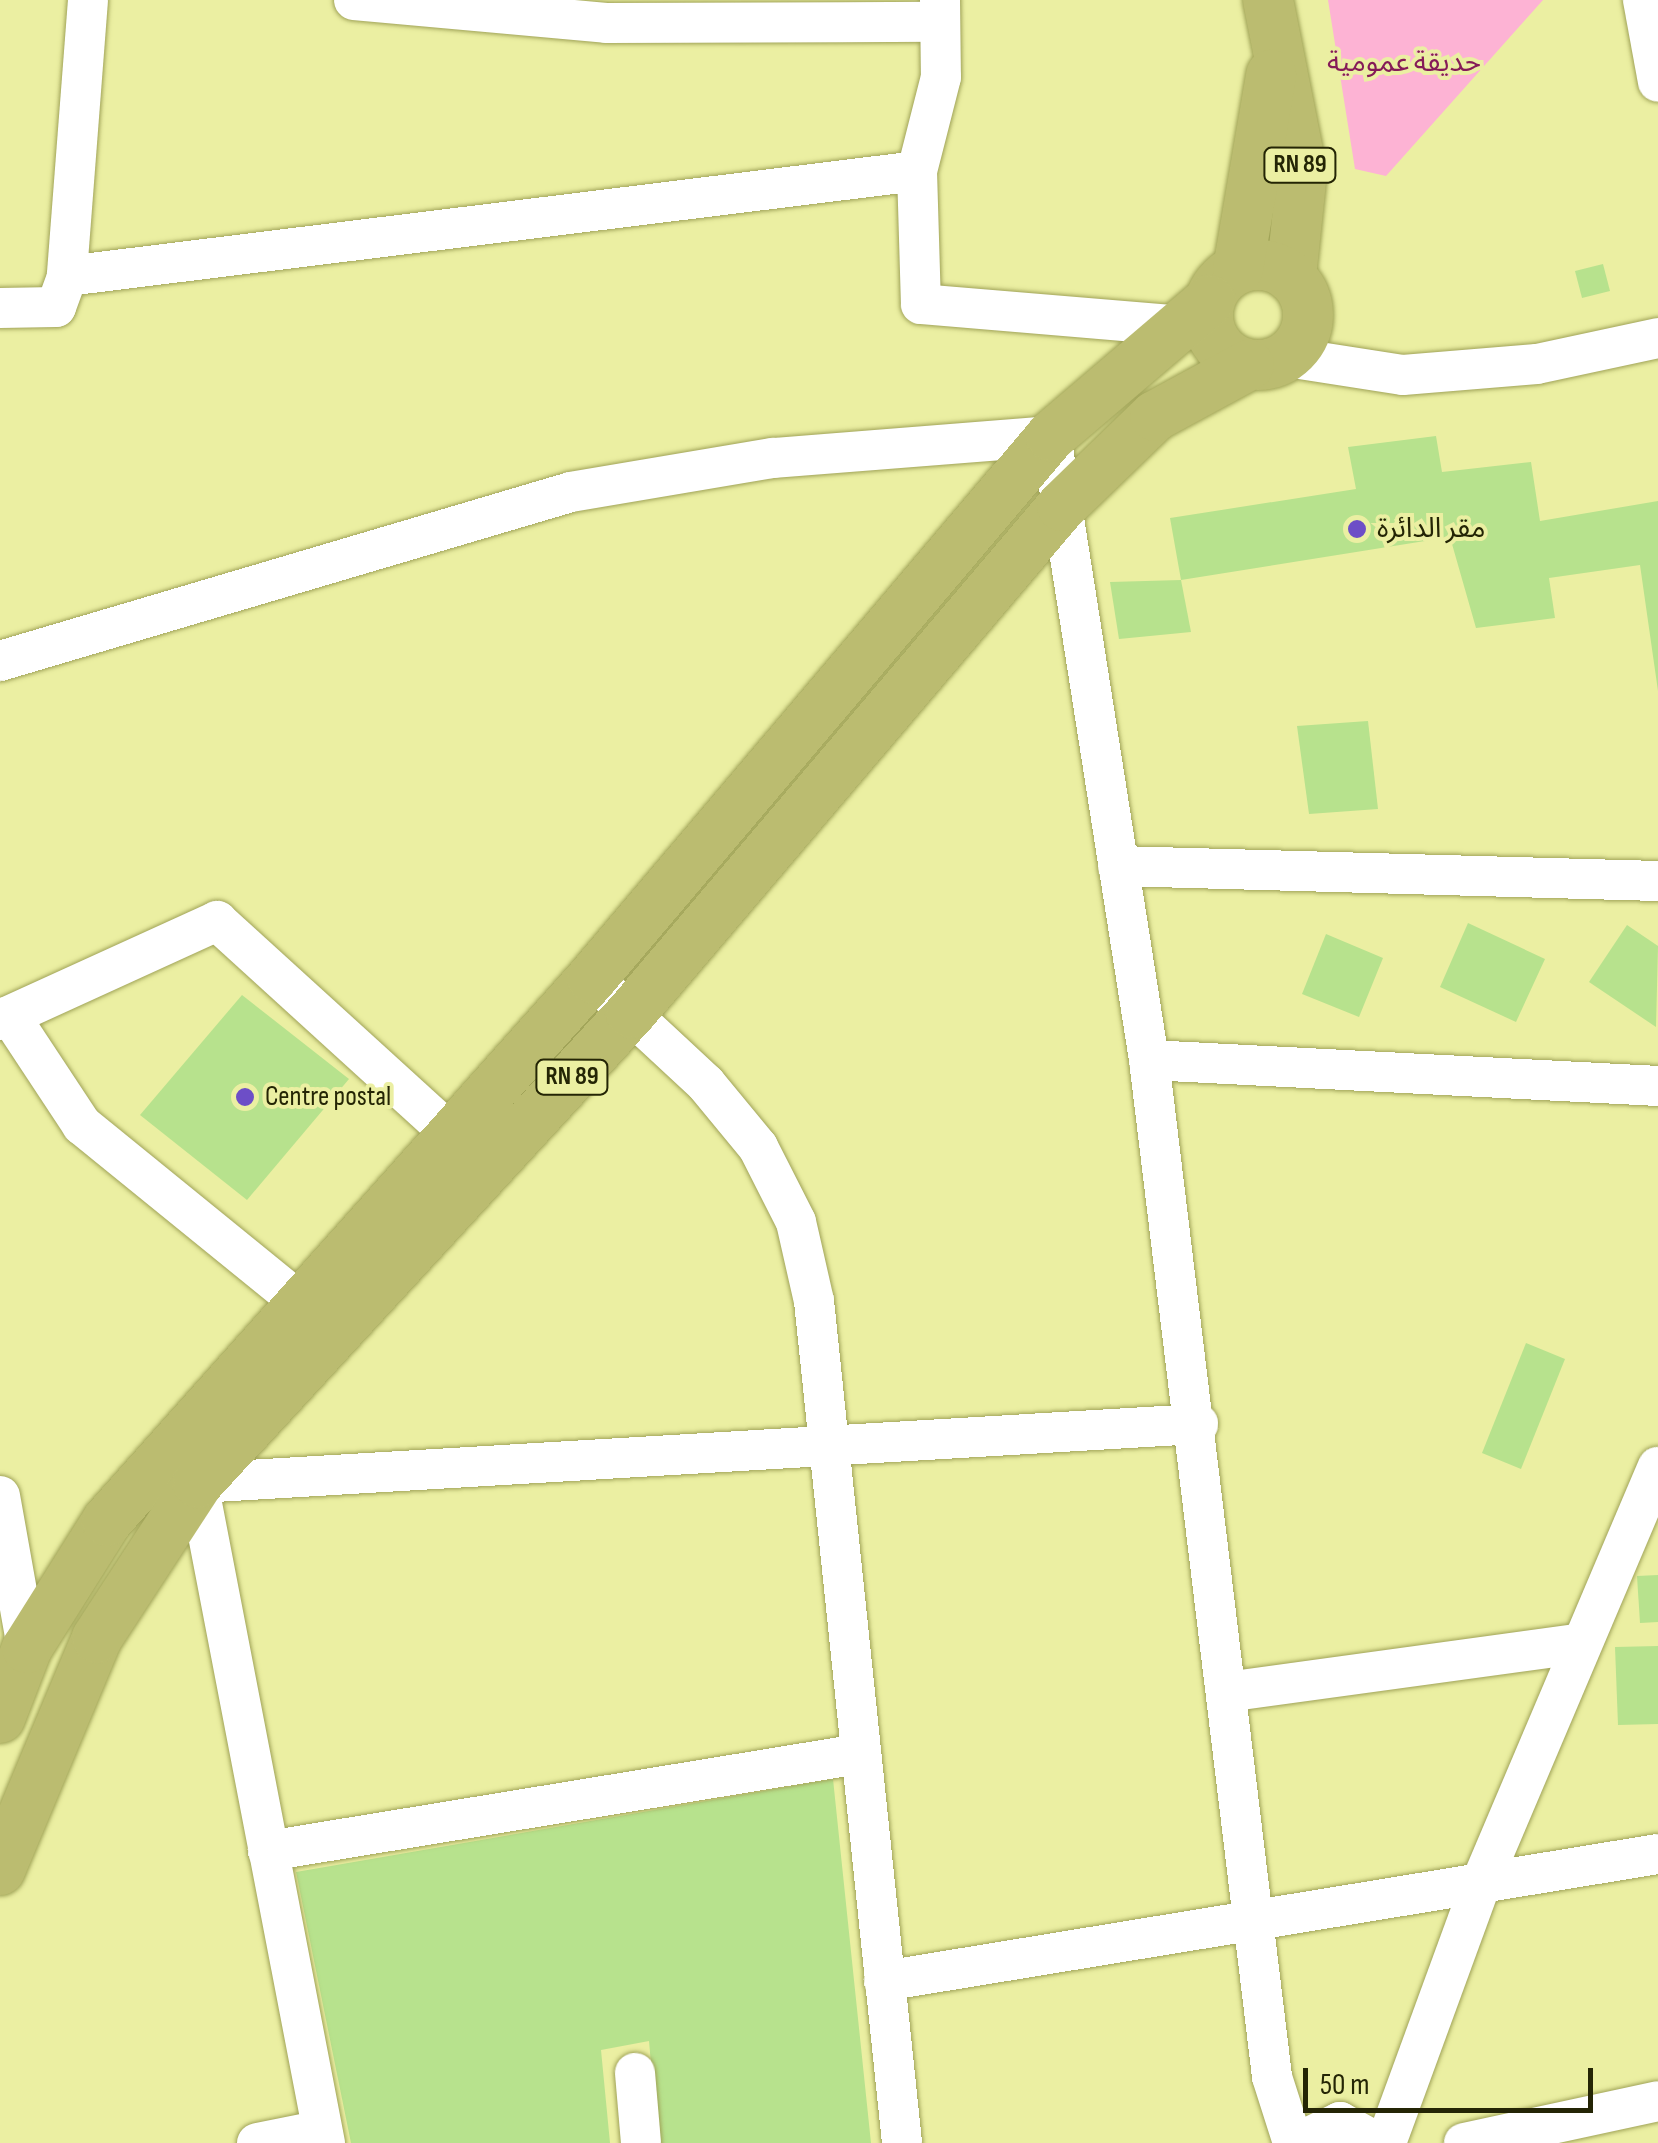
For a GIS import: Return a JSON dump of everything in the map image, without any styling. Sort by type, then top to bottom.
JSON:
[{"type":"main road","name":"RN 89","points":[[1268,0],[1274,55],[1302,172],[1291,277]]},
{"type":"main road","name":"RN 89","points":[[7,1680],[108,1521],[592,978],[1051,436],[1210,298],[1274,55]]},
{"type":"main road","points":[[1265,266],[1291,277],[1308,309],[1268,361],[1211,334],[1210,298],[1265,266]]},
{"type":"main road","name":"RN 89","points":[[0,1870],[97,1638],[198,1483],[630,1013],[1062,506],[1156,416],[1268,361]]},
{"type":"street","points":[[0,308],[56,306],[67,276],[88,0]]},
{"type":"street","points":[[354,0],[606,23],[940,11],[940,76],[917,171],[921,304],[1210,298]]},
{"type":"street","points":[[1650,21],[1658,82]]},
{"type":"street","points":[[67,276],[917,171]]},
{"type":"street","points":[[1268,361],[1403,375],[1537,364],[1658,338]]},
{"type":"street","points":[[0,661],[571,492],[773,458],[1051,436],[1148,1060],[1198,1424],[1251,1924],[1272,2077],[1295,2143],[1340,2122],[1378,2143]]},
{"type":"street","points":[[1118,866],[1658,881]]},
{"type":"street","points":[[302,1304],[82,1124],[5,1018],[218,921],[452,1135]]},
{"type":"street","points":[[592,978],[758,1148],[796,1222],[826,1444],[902,2143]]},
{"type":"street","points":[[1148,1060],[1658,1086]]},
{"type":"street","points":[[257,2143],[323,2136],[198,1483],[1198,1424]]},
{"type":"street","points":[[1386,2143],[1482,1883],[1578,1644],[1658,1467]]},
{"type":"street","points":[[0,1496],[7,1680],[97,1638]]},
{"type":"street","points":[[1226,1692],[1578,1644]]},
{"type":"street","points":[[268,1851],[860,1754]]},
{"type":"street","points":[[884,1981],[1251,1924],[1658,1854]]},
{"type":"street","points":[[636,2074],[640,2143]]},
{"type":"street","points":[[1464,2143],[1658,2101]]},
{"type":"green space","name":"حديقة عمومية","points":[[1328,0],[1543,0],[1386,176],[1355,169]]},
{"type":"building","points":[[1603,264],[1610,291],[1582,298],[1575,271]]},
{"type":"building","name":"مقر الدائرة","points":[[1436,436],[1442,472],[1531,462],[1540,521],[1658,501],[1658,691],[1640,565],[1549,578],[1555,618],[1476,628],[1450,537],[1181,580],[1170,518],[1356,489],[1348,447]]},
{"type":"building","points":[[1181,580],[1191,632],[1119,639],[1110,582]]},
{"type":"building","points":[[1368,721],[1378,809],[1309,814],[1297,726]]},
{"type":"building","points":[[1468,923],[1545,959],[1516,1022],[1440,987]]},
{"type":"building","points":[[1627,925],[1658,946],[1656,1027],[1589,982]]},
{"type":"building","points":[[1326,934],[1383,958],[1359,1017],[1302,994]]},
{"type":"building","name":"Centre postal","points":[[242,995],[349,1079],[247,1200],[140,1115]]},
{"type":"building","points":[[1526,1343],[1565,1359],[1521,1469],[1482,1453]]},
{"type":"building","points":[[1658,1575],[1658,1622],[1640,1623],[1637,1576]]},
{"type":"building","points":[[1658,1646],[1658,1724],[1618,1725],[1615,1647]]},
{"type":"building","points":[[833,1779],[871,2143],[658,2143],[649,2041],[601,2050],[610,2143],[351,2143],[296,1872]]},
{"type":"place","name":"مقر الدائرة","points":[[1357,529]]},
{"type":"place","name":"Centre postal","points":[[245,1097]]}]
